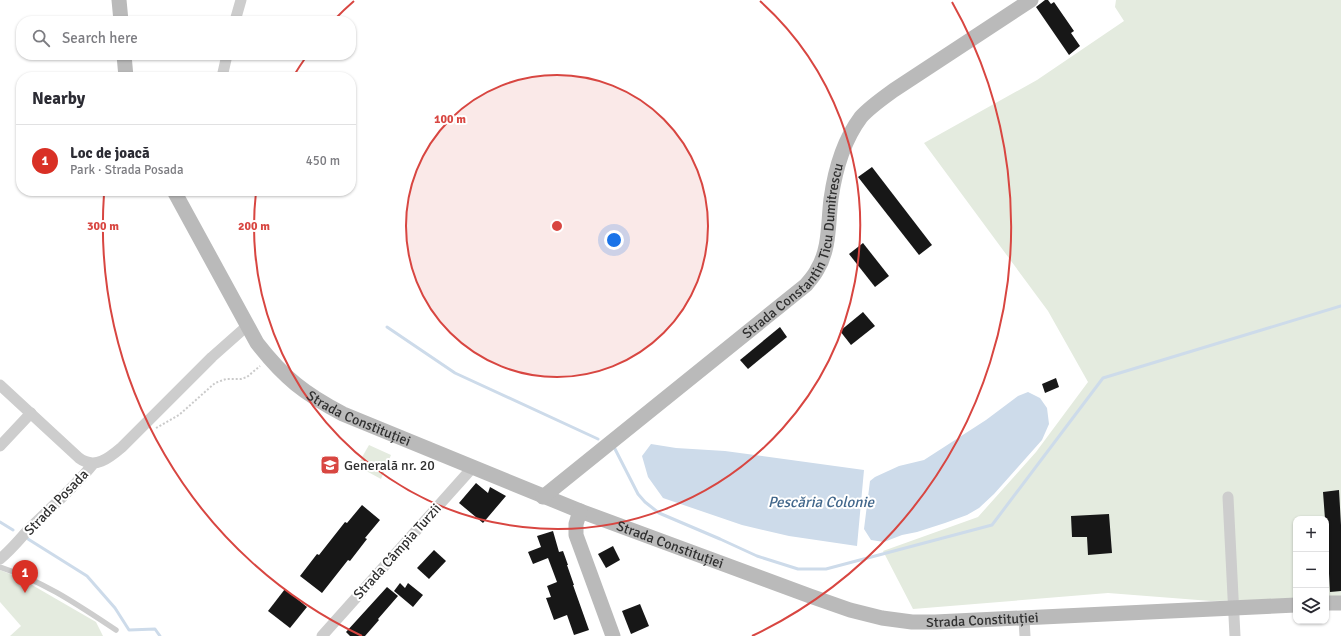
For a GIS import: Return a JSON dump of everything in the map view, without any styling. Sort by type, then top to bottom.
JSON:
[{"type":"street","points":[[119,0],[121,16]]},
{"type":"street","points":[[236,16],[241,0]]},
{"type":"street","name":"Strada Constantin Ticu Dumitrescu","points":[[543,497],[806,285],[817,272],[827,246],[834,177],[840,155],[849,136],[862,116],[894,90],[1031,0]]},
{"type":"street","points":[[124,60],[126,72]]},
{"type":"street","points":[[223,72],[226,60]]},
{"type":"street","name":"Strada Constituției","points":[[177,196],[257,343],[268,358],[300,389],[318,401],[344,414],[543,497],[810,596],[850,610],[882,618],[912,622],[1024,619],[1293,605]]},
{"type":"street","points":[[93,464],[110,456],[122,447],[212,357],[247,326]]},
{"type":"street","name":"Strada Posada","points":[[0,385],[79,458],[86,463],[93,464]]},
{"type":"street","points":[[0,446],[30,413]]},
{"type":"street","name":"Strada Posada","points":[[0,559],[9,552],[28,530],[76,484],[93,464]]},
{"type":"street","name":"Strada Câmpia Turzii","points":[[322,636],[473,467]]},
{"type":"street","points":[[1228,497],[1235,636]]},
{"type":"street","points":[[580,511],[576,524],[576,535],[613,636]]},
{"type":"street","points":[[1329,603],[1341,603]]},
{"type":"street","points":[[1024,619],[1025,636]]},
{"type":"lane","points":[[0,567],[13,571],[54,590],[116,630]]},
{"type":"path","points":[[137,431],[160,427],[179,415],[215,383],[226,379],[241,379],[247,377],[268,358]]},
{"type":"shaded area","points":[[1116,0],[1341,0],[1341,597],[1329,598],[1329,516],[1293,516],[1293,599],[1211,601],[1108,593],[913,609],[883,551],[978,517],[1036,452],[1088,382],[1048,311],[924,143],[1037,80],[1124,21],[1115,7]]},
{"type":"shaded area","points":[[369,445],[391,455],[381,479],[357,466]]},
{"type":"shaded area","points":[[0,570],[20,578],[96,622],[103,636],[10,636],[21,626],[0,602]]},
{"type":"water","points":[[1028,392],[1040,398],[1047,408],[1049,424],[1042,440],[994,494],[979,508],[967,515],[884,542],[871,540],[864,529],[870,481],[875,477],[899,466],[924,460],[986,420],[1018,396]]},
{"type":"water","name":"Pescăria Colonie","points":[[651,444],[676,448],[725,451],[864,470],[857,546],[789,536],[742,525],[663,498],[648,477],[642,456]]},
{"type":"building","points":[[1045,0],[1048,0],[1051,4],[1054,2],[1074,31],[1071,33],[1080,46],[1069,55],[1036,7]]},
{"type":"building","points":[[872,167],[932,245],[919,255],[858,177]]},
{"type":"building","points":[[863,243],[889,276],[875,287],[849,254]]},
{"type":"building","points":[[863,312],[875,326],[851,345],[840,331]]},
{"type":"building","points":[[780,327],[787,337],[748,369],[740,360]]},
{"type":"building","points":[[1056,378],[1059,387],[1045,393],[1042,384]]},
{"type":"building","points":[[476,483],[488,493],[490,487],[506,496],[483,523],[459,503]]},
{"type":"building","points":[[1339,490],[1341,525],[1341,591],[1330,592],[1329,516],[1325,516],[1323,492]]},
{"type":"building","points":[[362,505],[380,520],[365,538],[367,539],[350,561],[348,560],[322,593],[300,576],[317,554],[319,555],[345,522],[347,523]]},
{"type":"building","points":[[1109,514],[1112,553],[1088,555],[1087,537],[1072,537],[1071,516]]},
{"type":"building","points":[[553,531],[559,552],[563,551],[589,630],[574,635],[567,615],[554,620],[546,598],[551,597],[547,586],[557,582],[548,558],[533,564],[528,552],[541,547],[537,536]]},
{"type":"building","points":[[613,546],[620,560],[606,568],[598,554]]},
{"type":"building","points":[[434,550],[446,561],[429,579],[417,568]]},
{"type":"building","points":[[400,583],[405,588],[408,583],[423,595],[413,607],[394,591]]},
{"type":"building","points":[[387,587],[398,596],[365,636],[350,636],[346,632]]},
{"type":"building","points":[[285,589],[307,607],[290,628],[268,611]]},
{"type":"building","points":[[640,604],[649,626],[631,634],[622,611]]},
{"type":"waterway","points":[[614,447],[638,494],[645,502],[659,513],[757,556],[798,569],[826,569],[992,525],[1103,378],[1341,306]]},
{"type":"waterway","points":[[387,327],[455,373],[598,439]]},
{"type":"waterway","points":[[0,522],[13,530]]},
{"type":"waterway","points":[[28,539],[87,576],[115,608],[129,630],[155,629],[160,636]]},
{"type":"place","name":"Generală nr. 20","points":[[330,465]]},
{"type":"place","name":"Loc de joacă","points":[[25,593]]}]
